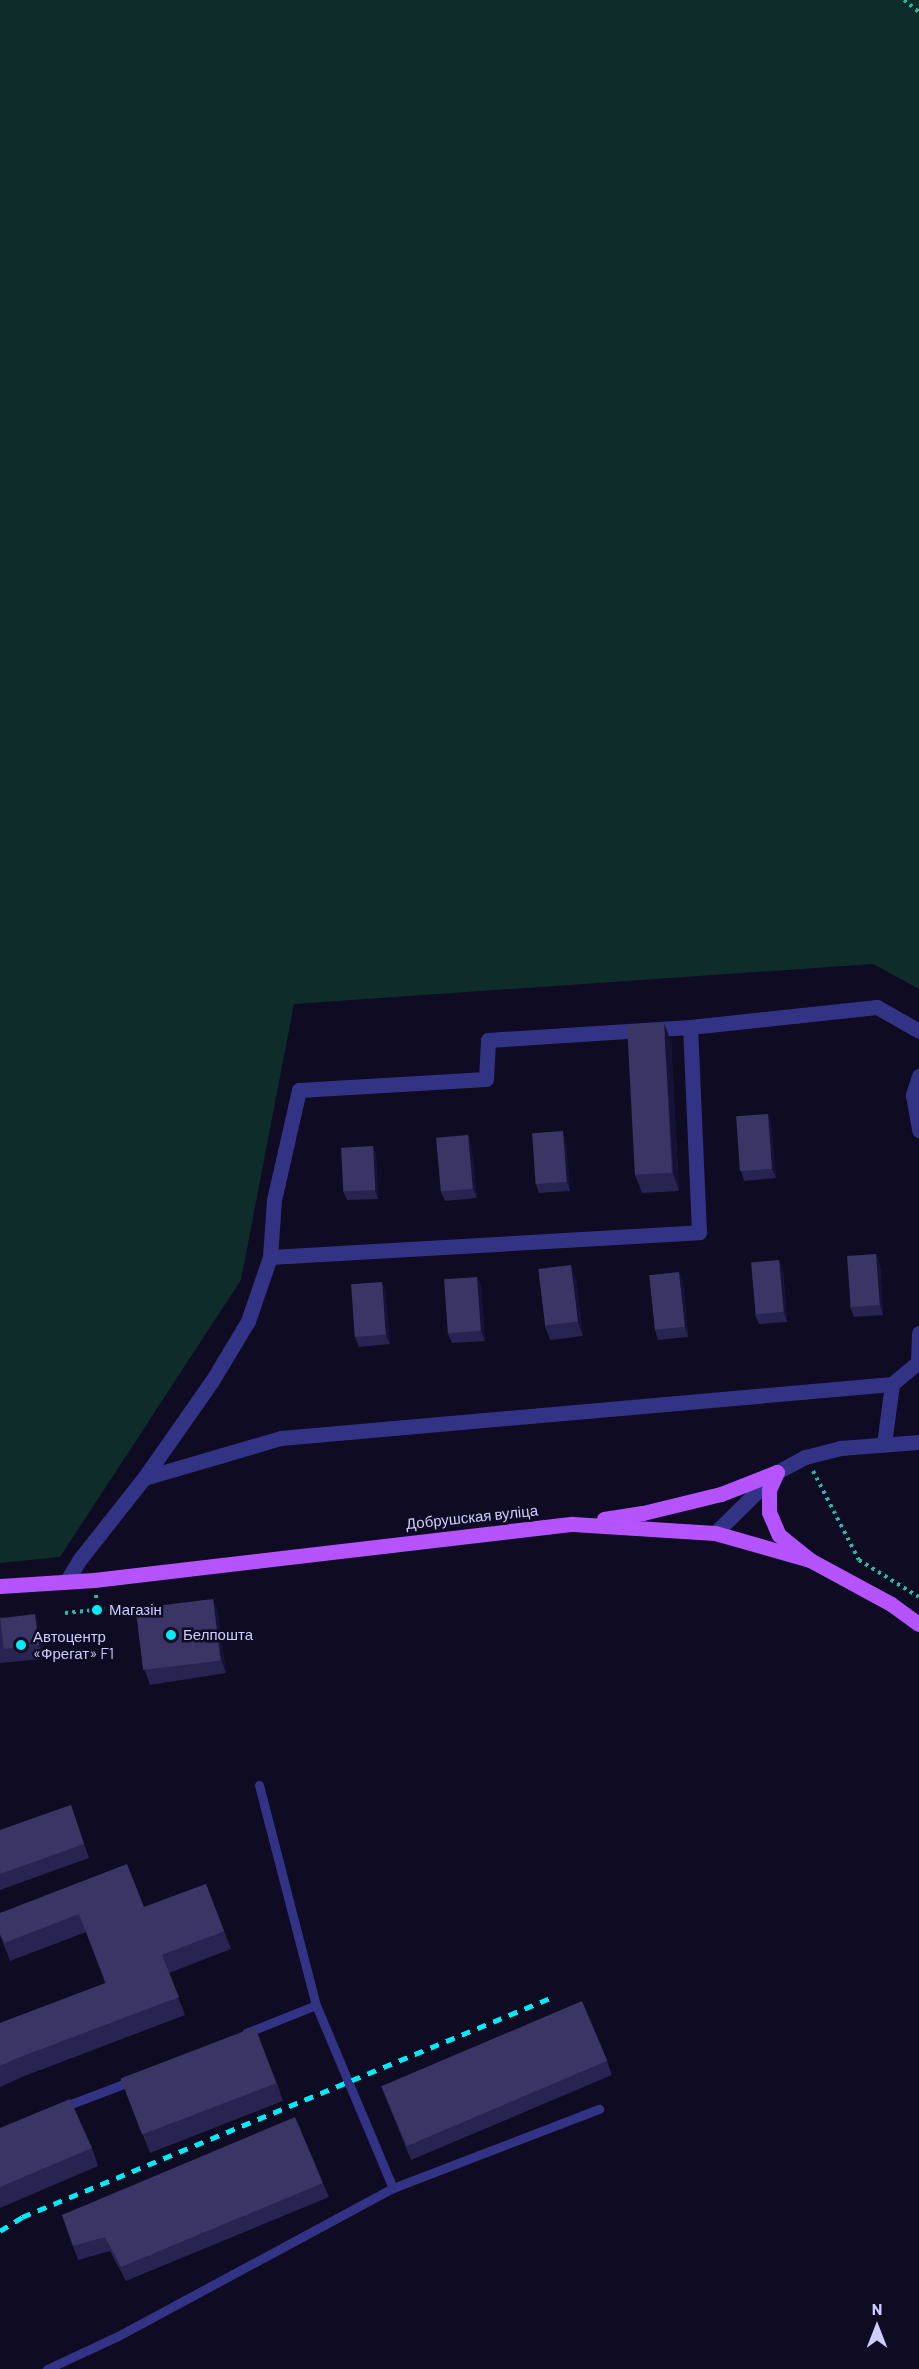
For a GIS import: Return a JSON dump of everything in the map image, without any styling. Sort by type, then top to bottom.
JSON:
[{"type":"main road","points":[[573,1524],[643,1514],[721,1494],[777,1472]]},
{"type":"main road","points":[[777,1472],[769,1490],[769,1512],[779,1535],[810,1560],[891,1604],[919,1624]]},
{"type":"main road","name":"Добрушская вуліца","points":[[0,1586],[66,1582],[573,1524],[716,1533],[810,1560]]},
{"type":"street","points":[[66,1582],[80,1558],[144,1478],[212,1381],[248,1321],[270,1257],[274,1200],[299,1090],[486,1079],[488,1040],[690,1027],[877,1007],[919,1032]]},
{"type":"street","points":[[270,1257],[699,1232],[690,1027]]},
{"type":"street","points":[[919,1076],[913,1095],[919,1130]]},
{"type":"street","points":[[144,1478],[281,1438],[892,1384],[918,1362],[919,1334]]},
{"type":"street","points":[[884,1444],[892,1384]]},
{"type":"street","points":[[716,1533],[777,1472],[805,1457],[840,1448],[919,1443]]},
{"type":"lane","points":[[259,1785],[316,2005],[393,2188]]},
{"type":"lane","points":[[241,2036],[316,2005]]},
{"type":"lane","points":[[56,2109],[143,2076]]},
{"type":"lane","points":[[47,2369],[118,2336],[393,2188],[598,2109]]},
{"type":"path","points":[[904,0],[919,12]]},
{"type":"path","points":[[813,1470],[859,1560],[919,1597]]},
{"type":"path","points":[[66,1613],[125,1607]]},
{"type":"green space","points":[[0,0],[919,0],[919,989],[873,964],[294,1004],[241,1280],[60,1557],[0,1563]]},
{"type":"building","points":[[664,1023],[672,1173],[635,1175],[627,1025]]},
{"type":"building","points":[[768,1114],[772,1169],[740,1171],[736,1116]]},
{"type":"building","points":[[563,1131],[567,1182],[536,1184],[532,1133]]},
{"type":"building","points":[[468,1135],[473,1189],[441,1192],[436,1138]]},
{"type":"building","points":[[373,1146],[375,1190],[343,1192],[341,1148]]},
{"type":"building","points":[[876,1254],[880,1305],[851,1307],[847,1256]]},
{"type":"building","points":[[779,1260],[784,1312],[756,1314],[751,1262]]},
{"type":"building","points":[[571,1265],[578,1322],[545,1326],[538,1269]]},
{"type":"building","points":[[679,1272],[685,1327],[655,1330],[649,1275]]},
{"type":"building","points":[[477,1277],[481,1331],[448,1333],[444,1279]]},
{"type":"building","points":[[382,1282],[386,1335],[355,1337],[351,1284]]},
{"type":"building","points":[[213,1599],[221,1661],[143,1670],[136,1609]]},
{"type":"building","points":[[35,1614],[39,1645],[4,1649],[0,1618]]},
{"type":"building","points":[[71,1805],[84,1844],[0,1874],[0,1830]]},
{"type":"building","points":[[127,1864],[144,1907],[206,1884],[224,1931],[162,1955],[179,1997],[0,2066],[0,2023],[106,1983],[79,1914],[4,1943],[0,1934],[0,1913]]},
{"type":"building","points":[[582,2001],[607,2061],[407,2146],[381,2086]]},
{"type":"building","points":[[255,2027],[277,2083],[142,2135],[121,2079]]},
{"type":"building","points":[[70,2099],[92,2148],[0,2187],[0,2128]]},
{"type":"building","points":[[295,2117],[323,2183],[121,2267],[105,2237],[73,2246],[62,2215]]},
{"type":"railway","points":[[0,2231],[22,2217],[555,1996]]},
{"type":"place","name":"Магазін","points":[[97,1610]]},
{"type":"place","name":"Белпошта","points":[[171,1635]]},
{"type":"place","name":"Автоцентр «Фрегат» F1","points":[[21,1645]]}]
